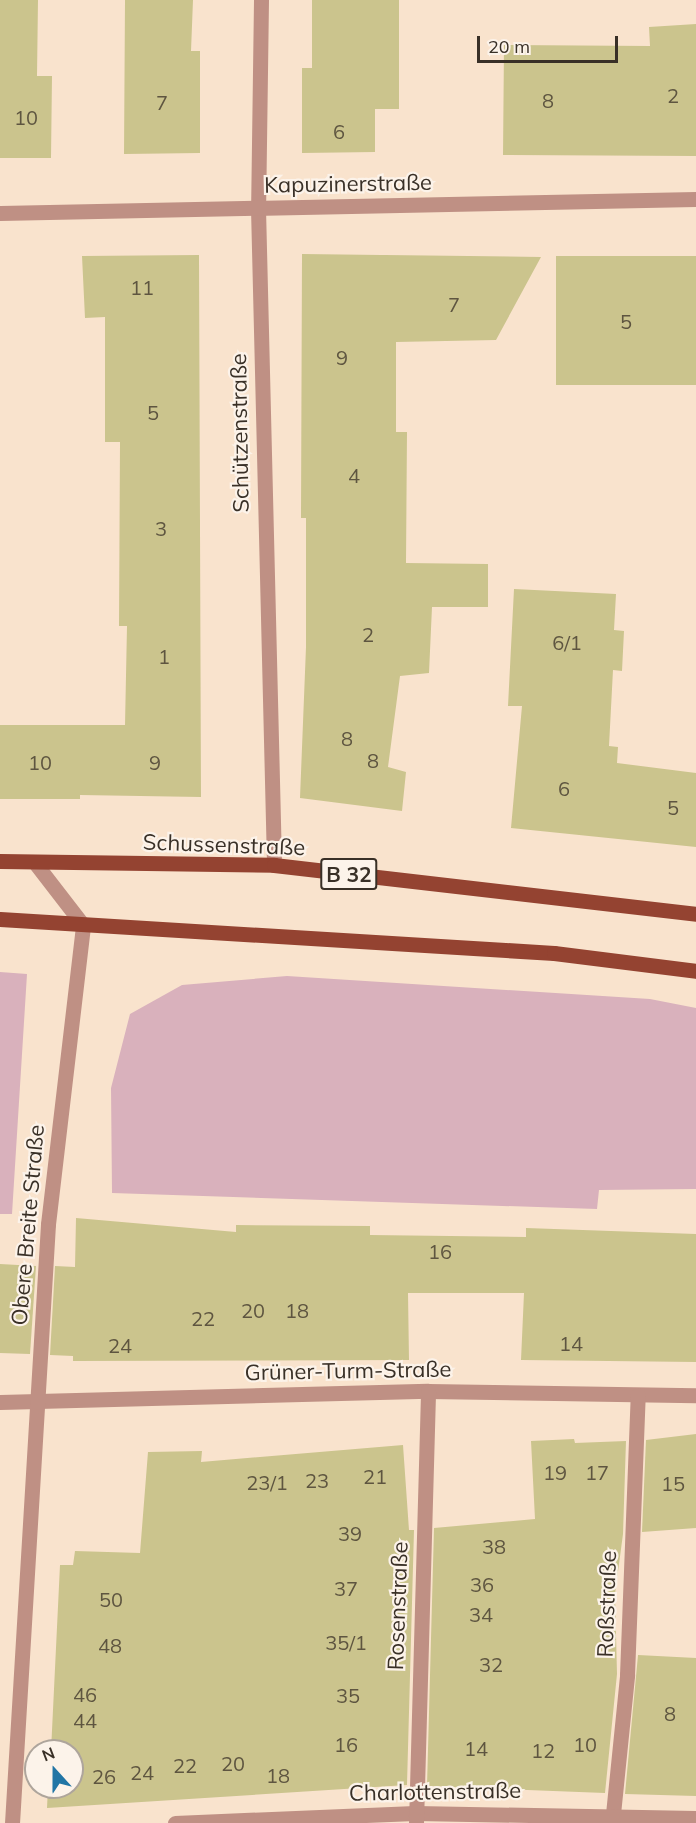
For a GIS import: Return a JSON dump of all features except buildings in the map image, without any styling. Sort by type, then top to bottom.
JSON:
[{"type":"main road","name":"Schussenstraße","points":[[0,861],[274,866],[696,914]]},
{"type":"main road","points":[[0,918],[554,953],[696,971]]},
{"type":"street","name":"Schützenstraße","points":[[261,0],[258,208],[274,866]]},
{"type":"street","name":"Kapuzinerstraße","points":[[0,213],[696,198]]},
{"type":"street","points":[[34,863],[83,925]]},
{"type":"street","name":"Obere Breite Straße","points":[[12,1823],[52,1179],[83,925]]},
{"type":"street","name":"Grüner-Turm-Straße","points":[[0,1402],[428,1391],[696,1395]]},
{"type":"street","name":"Rosenstraße","points":[[416,1818],[428,1391]]},
{"type":"street","name":"Roßstraße","points":[[613,1814],[627,1675],[638,1395]]},
{"type":"street","name":"Charlottenstraße","points":[[175,1823],[613,1814],[671,1820],[696,1818]]},
{"type":"shaded area","points":[[0,972],[27,974],[12,1214],[0,1214]]},
{"type":"shaded area","points":[[287,976],[650,999],[696,1008],[696,1189],[599,1190],[597,1209],[112,1193],[111,1088],[130,1014],[182,985]]}]
